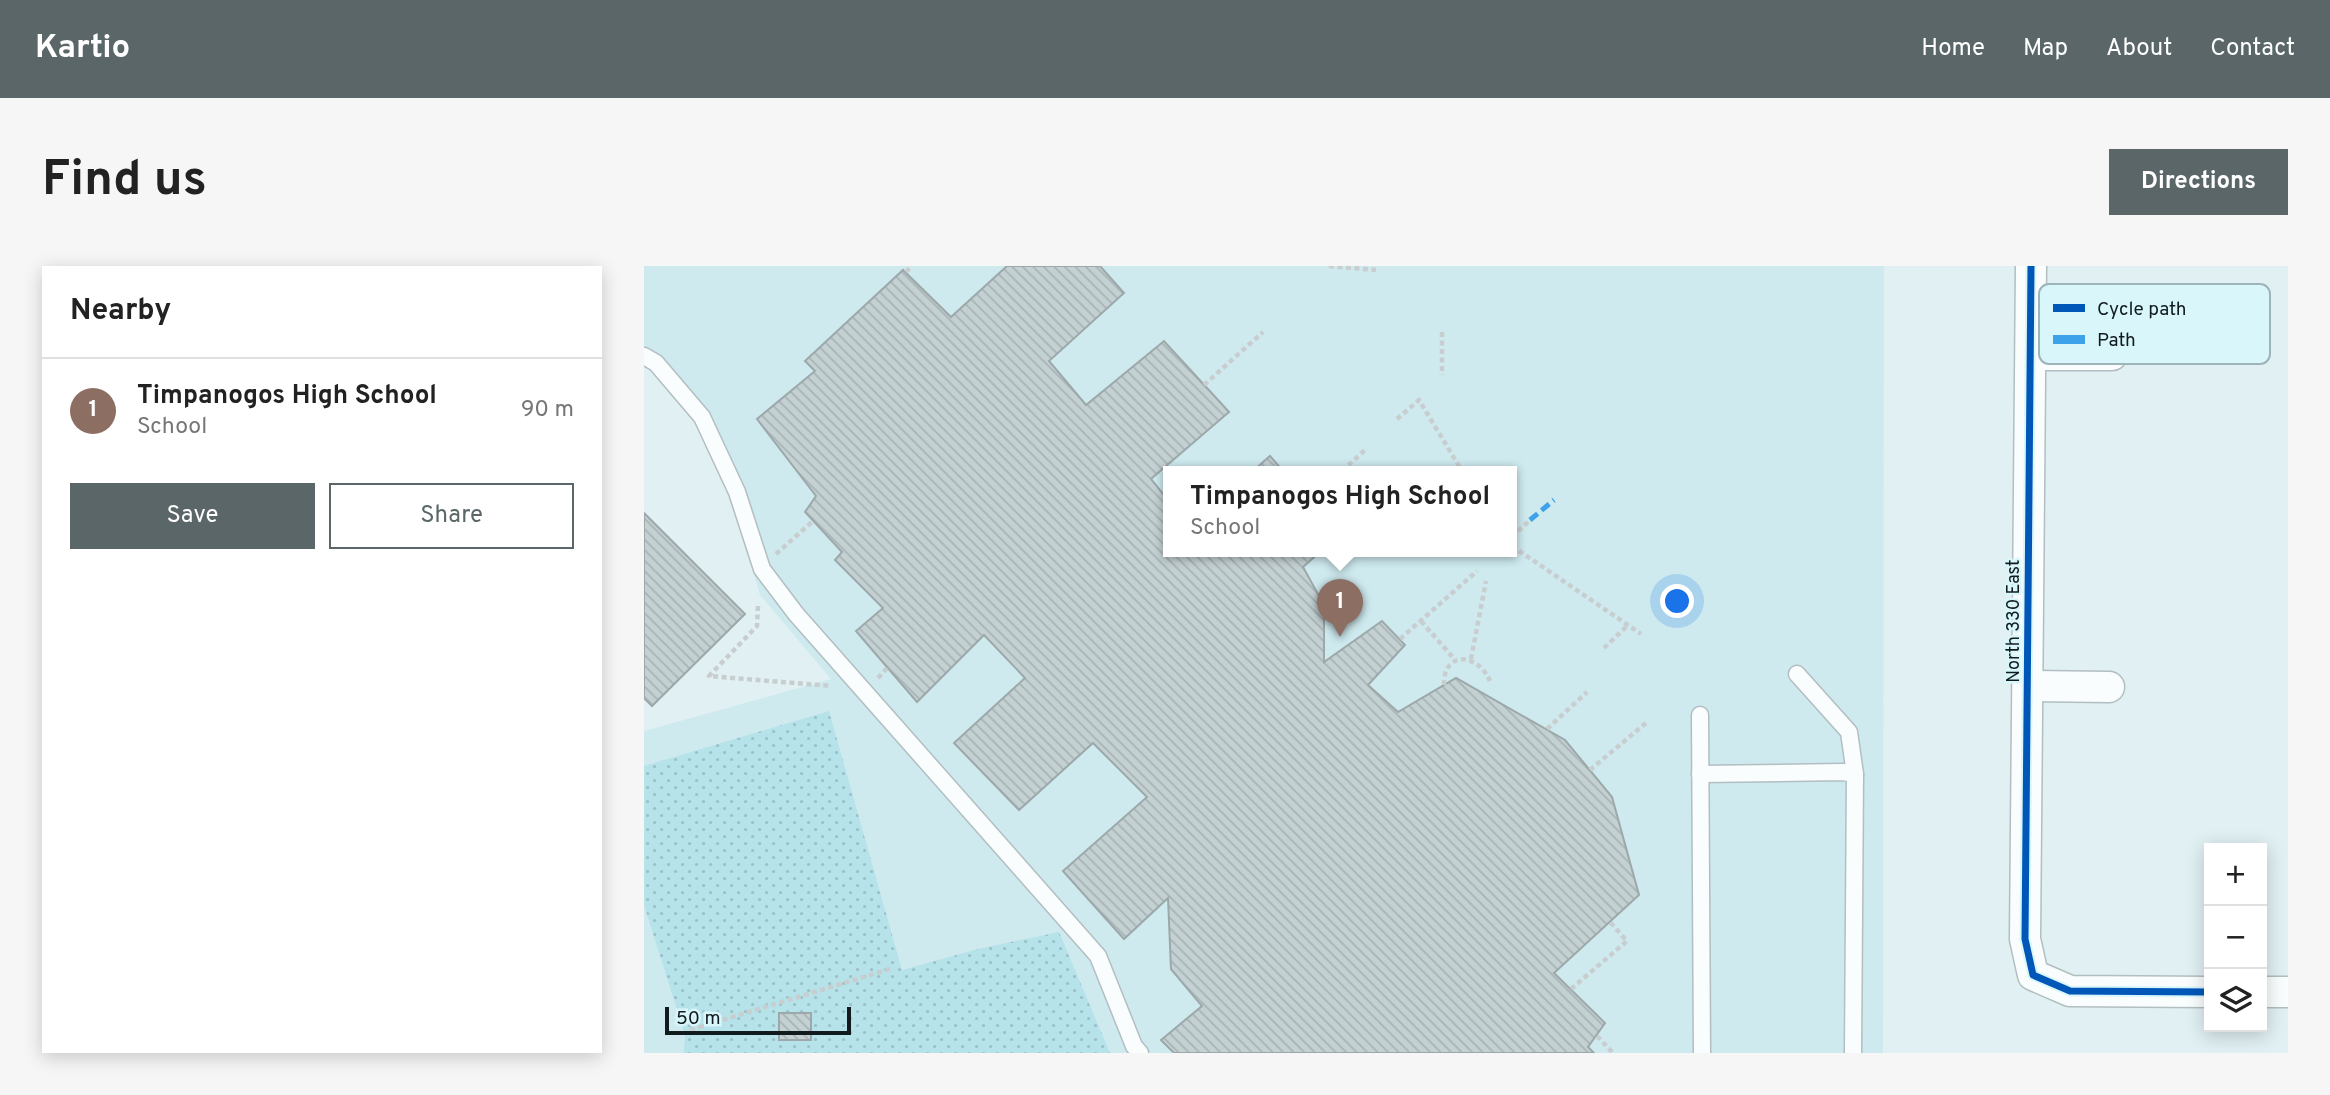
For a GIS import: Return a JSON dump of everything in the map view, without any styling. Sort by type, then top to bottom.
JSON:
[{"type":"street","name":"North 330 East","points":[[2031,266],[2025,939],[2033,975],[2070,991],[2204,992]]},
{"type":"street","points":[[2031,355],[2039,355]]},
{"type":"street","points":[[2028,686],[2109,687]]},
{"type":"street","points":[[2267,992],[2288,992]]},
{"type":"lane","points":[[644,356],[656,363],[702,417],[737,492],[762,569],[796,614],[1098,956],[1134,1046],[1140,1053]]},
{"type":"lane","points":[[1797,674],[1849,732],[1855,774],[1853,1053]]},
{"type":"lane","points":[[1700,715],[1702,1053]]},
{"type":"lane","points":[[1700,774],[1855,774]]},
{"type":"path","points":[[906,272],[912,266]]},
{"type":"path","points":[[1329,266],[1376,270]]},
{"type":"path","points":[[1205,385],[1263,332]]},
{"type":"path","points":[[1442,332],[1442,375]]},
{"type":"path","points":[[1397,419],[1419,400],[1459,466]]},
{"type":"path","points":[[1347,466],[1367,448]]},
{"type":"path","points":[[1517,532],[1530,520]]},
{"type":"path","points":[[776,555],[813,521]]},
{"type":"path","points":[[1517,550],[1641,634]]},
{"type":"path","points":[[1399,639],[1477,571]]},
{"type":"path","points":[[1471,659],[1486,580]]},
{"type":"path","points":[[758,606],[757,626],[709,676],[831,686]]},
{"type":"path","points":[[1421,621],[1456,661]]},
{"type":"path","points":[[1604,648],[1628,625]]},
{"type":"path","points":[[1444,685],[1444,675],[1448,667],[1456,661],[1471,659],[1480,664],[1490,681]]},
{"type":"path","points":[[877,678],[887,668]]},
{"type":"path","points":[[1547,729],[1587,692]]},
{"type":"path","points":[[1590,770],[1646,723]]},
{"type":"path","points":[[1571,989],[1627,941],[1610,922]]},
{"type":"path","points":[[690,1030],[893,968]]},
{"type":"path","points":[[1597,1036],[1613,1053]]},
{"type":"shaded area","points":[[644,266],[1884,266],[1883,1053],[644,1053],[644,731],[831,679],[760,595],[730,490],[682,385],[644,364]]},
{"type":"shaded area","points":[[829,711],[902,970],[978,949],[1059,932],[1110,1053],[684,1053],[685,1035],[644,905],[644,766]]},
{"type":"building","points":[[1007,266],[1100,266],[1124,293],[1049,361],[1086,405],[1164,341],[1229,412],[1151,479],[1163,494],[1163,557],[1314,557],[1303,567],[1324,605],[1324,662],[1382,621],[1405,645],[1368,685],[1398,712],[1456,678],[1565,740],[1612,797],[1639,895],[1554,973],[1605,1023],[1588,1047],[1594,1053],[1174,1053],[1161,1040],[1202,1006],[1171,969],[1168,898],[1124,939],[1063,871],[1147,797],[1093,743],[1019,810],[954,743],[1025,678],[984,635],[917,702],[856,631],[883,608],[835,560],[842,552],[805,512],[816,496],[757,419],[815,371],[805,361],[903,270],[951,317]]},
{"type":"building","points":[[1270,456],[1279,466],[1259,466]]},
{"type":"building","points":[[644,513],[745,614],[652,706],[644,698]]},
{"type":"building","points":[[779,1013],[811,1013],[811,1040],[779,1040]]},
{"type":"marked path","points":[[1530,520],[1554,500]]},
{"type":"cycle path","points":[[2031,266],[2025,939],[2033,975],[2070,991],[2204,992]]},
{"type":"place","name":"Timpanogos High School","points":[[1340,637]]}]
